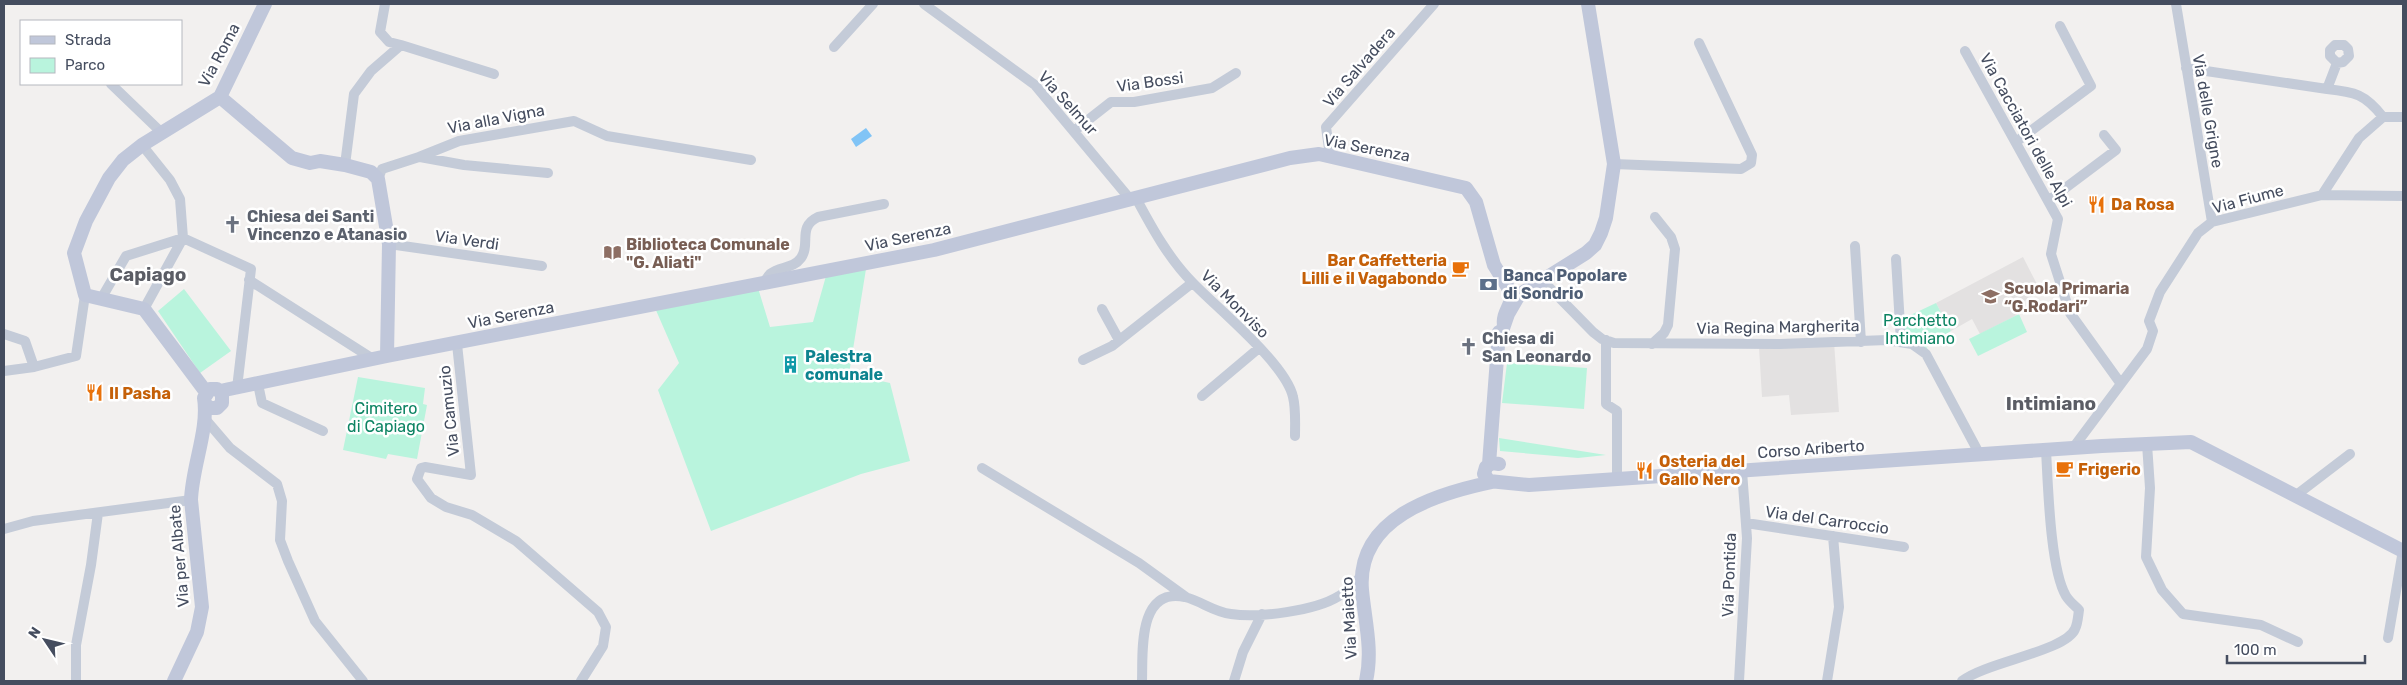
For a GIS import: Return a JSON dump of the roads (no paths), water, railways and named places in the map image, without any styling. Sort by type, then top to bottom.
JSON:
[{"type":"street","name":"Via Roma","points":[[85,295],[74,253],[86,221],[109,178],[123,160],[142,145],[220,97],[265,4]]},
{"type":"street","points":[[385,4],[380,32],[389,42],[494,74]]},
{"type":"street","points":[[834,47],[874,4]]},
{"type":"street","name":"Via Selmur","points":[[924,4],[1035,85],[1133,199]]},
{"type":"street","name":"Via Salvadera","points":[[1330,156],[1326,127],[1434,4]]},
{"type":"street","points":[[1494,472],[1491,442],[1501,307],[1510,290],[1541,279],[1577,260],[1595,245],[1606,218],[1614,164],[1588,4]]},
{"type":"street","name":"Via delle Grigne","points":[[2176,4],[2212,222]]},
{"type":"street","points":[[2016,142],[2091,86],[2060,26]]},
{"type":"street","points":[[1614,164],[1741,169],[1751,164],[1752,155],[1699,43]]},
{"type":"street","points":[[344,164],[354,94],[371,71],[401,45]]},
{"type":"street","name":"Via Cacciatori delle Alpi","points":[[1966,51],[2058,219],[2051,254],[2070,313],[2121,384]]},
{"type":"street","points":[[2327,89],[2337,63]]},
{"type":"street","points":[[2186,68],[2354,92],[2367,98],[2383,117]]},
{"type":"street","name":"Via Bossi","points":[[1074,131],[1111,102],[1134,102],[1212,88],[1236,73]]},
{"type":"street","points":[[112,85],[162,133]]},
{"type":"street","points":[[220,97],[292,158],[302,162],[344,164],[370,172],[378,179],[389,244],[388,356]]},
{"type":"street","points":[[2322,195],[2358,138],[2383,117],[2403,116]]},
{"type":"street","name":"Via alla Vigna","points":[[378,179],[382,169],[420,157],[459,141],[574,121],[607,136],[751,160]]},
{"type":"street","points":[[2048,201],[2116,150],[2104,136]]},
{"type":"street","points":[[142,145],[170,180],[180,199],[183,238],[144,309]]},
{"type":"street","name":"Via Serenza","points":[[211,406],[240,388],[388,356],[934,250],[1290,158],[1319,154],[1466,188],[1476,202],[1494,265],[1510,290]]},
{"type":"street","points":[[420,157],[464,165],[548,173]]},
{"type":"street","name":"Via Fiume","points":[[2073,448],[2147,350],[2152,331],[2149,320],[2160,292],[2193,239],[2212,222],[2322,195],[2403,196]]},
{"type":"street","name":"Via Monviso","points":[[1133,199],[1166,251],[1192,283],[1226,313],[1278,369],[1293,396],[1295,436]]},
{"type":"street","points":[[763,284],[771,273],[795,265],[802,257],[806,227],[810,221],[818,217],[884,204]]},
{"type":"street","points":[[1652,344],[1664,333],[1668,324],[1675,249],[1671,237],[1655,217]]},
{"type":"street","points":[[100,299],[126,256],[183,238],[250,275],[373,359]]},
{"type":"street","name":"Via Verdi","points":[[389,244],[542,266]]},
{"type":"street","points":[[1855,246],[1861,342]]},
{"type":"street","points":[[1896,259],[1901,342]]},
{"type":"street","points":[[240,388],[250,275]]},
{"type":"street","points":[[1499,340],[1504,325],[1520,295],[1541,279]]},
{"type":"street","points":[[1541,279],[1593,332],[1606,340],[1606,404],[1617,411],[1618,479]]},
{"type":"street","points":[[1083,360],[1112,346],[1192,283]]},
{"type":"street","points":[[1504,325],[1504,315],[1512,299],[1510,290]]},
{"type":"street","points":[[4,371],[34,368],[76,356],[85,295],[144,309],[211,406],[230,448],[277,484],[282,501],[280,540],[288,561],[315,621],[363,681]]},
{"type":"street","points":[[1102,309],[1119,340]]},
{"type":"street","points":[[4,334],[25,341],[34,368]]},
{"type":"street","name":"Via Regina Margherita","points":[[1606,340],[1652,344],[1861,342],[1887,340],[1912,344],[1926,354],[1980,455]]},
{"type":"street","name":"Via Camuzio","points":[[456,344],[471,475],[425,467],[421,468],[417,479],[431,498],[446,507],[472,515],[516,541],[598,612],[606,627],[604,646],[581,681]]},
{"type":"street","points":[[1202,396],[1259,348]]},
{"type":"street","points":[[258,384],[262,403],[323,431]]},
{"type":"street","name":"Via per Albate","points":[[174,681],[196,632],[202,607],[191,500],[192,485],[211,406]]},
{"type":"street","name":"Corso Ariberto","points":[[1494,472],[1520,484],[2191,442],[2403,551]]},
{"type":"street","points":[[2147,444],[2150,488],[2146,557],[2162,590],[2183,614],[2261,625],[2298,642]]},
{"type":"street","points":[[1962,681],[1977,670],[2063,642],[2075,630],[2080,610],[2066,596],[2054,550],[2046,450]]},
{"type":"street","points":[[2295,496],[2350,454]]},
{"type":"street","points":[[982,468],[1139,562],[1188,598],[1214,610],[1232,614],[1262,614],[1321,604],[1339,596],[1362,575]]},
{"type":"street","name":"Via Pontida","points":[[1739,681],[1746,523],[1742,471]]},
{"type":"street","name":"Via Maietto","points":[[1366,681],[1370,652],[1362,575],[1369,550],[1387,525],[1417,506],[1464,488],[1494,472]]},
{"type":"street","points":[[4,529],[33,521],[191,500]]},
{"type":"street","points":[[76,681],[76,645],[92,565],[98,513]]},
{"type":"street","name":"Via del Carroccio","points":[[1746,523],[1904,547]]},
{"type":"street","points":[[1827,681],[1839,607],[1833,536]]},
{"type":"street","points":[[2388,638],[2403,551]]},
{"type":"street","points":[[1142,681],[1143,629],[1146,618],[1163,600],[1177,596],[1188,598]]},
{"type":"street","points":[[1234,681],[1243,652],[1262,614]]},
{"type":"water","points":[[866,128],[872,136],[856,147],[851,139]]},
{"type":"place","name":"Da Rosa","points":[[2097,204]]},
{"type":"place","name":"Chiesa dei Santi Vincenzo e Atanasio","points":[[233,225]]},
{"type":"place","name":"Biblioteca Comunale \"G. Aliati\"","points":[[612,253]]},
{"type":"place","name":"Bar Caffetteria Lilli e il Vagabondo","points":[[1461,269]]},
{"type":"place","name":"Banca Popolare di Sondrio","points":[[1489,284]]},
{"type":"place","name":"Scuola Primaria “G.Rodari”","points":[[1990,297]]},
{"type":"place","name":"Chiesa di San Leonardo","points":[[1468,347]]},
{"type":"place","name":"Palestra comunale","points":[[791,365]]},
{"type":"place","name":"Il Pasha","points":[[95,393]]},
{"type":"place","name":"Frigerio","points":[[2064,469]]},
{"type":"place","name":"Osteria del Gallo Nero","points":[[1645,470]]},
{"type":"district","name":"Capiago","points":[[148,274]]},
{"type":"district","name":"Intimiano","points":[[2051,403]]},
{"type":"park label","name":"Parchetto Intimiano","points":[[1920,329]]},
{"type":"park label","name":"Cimitero di Capiago","points":[[386,417]]}]
